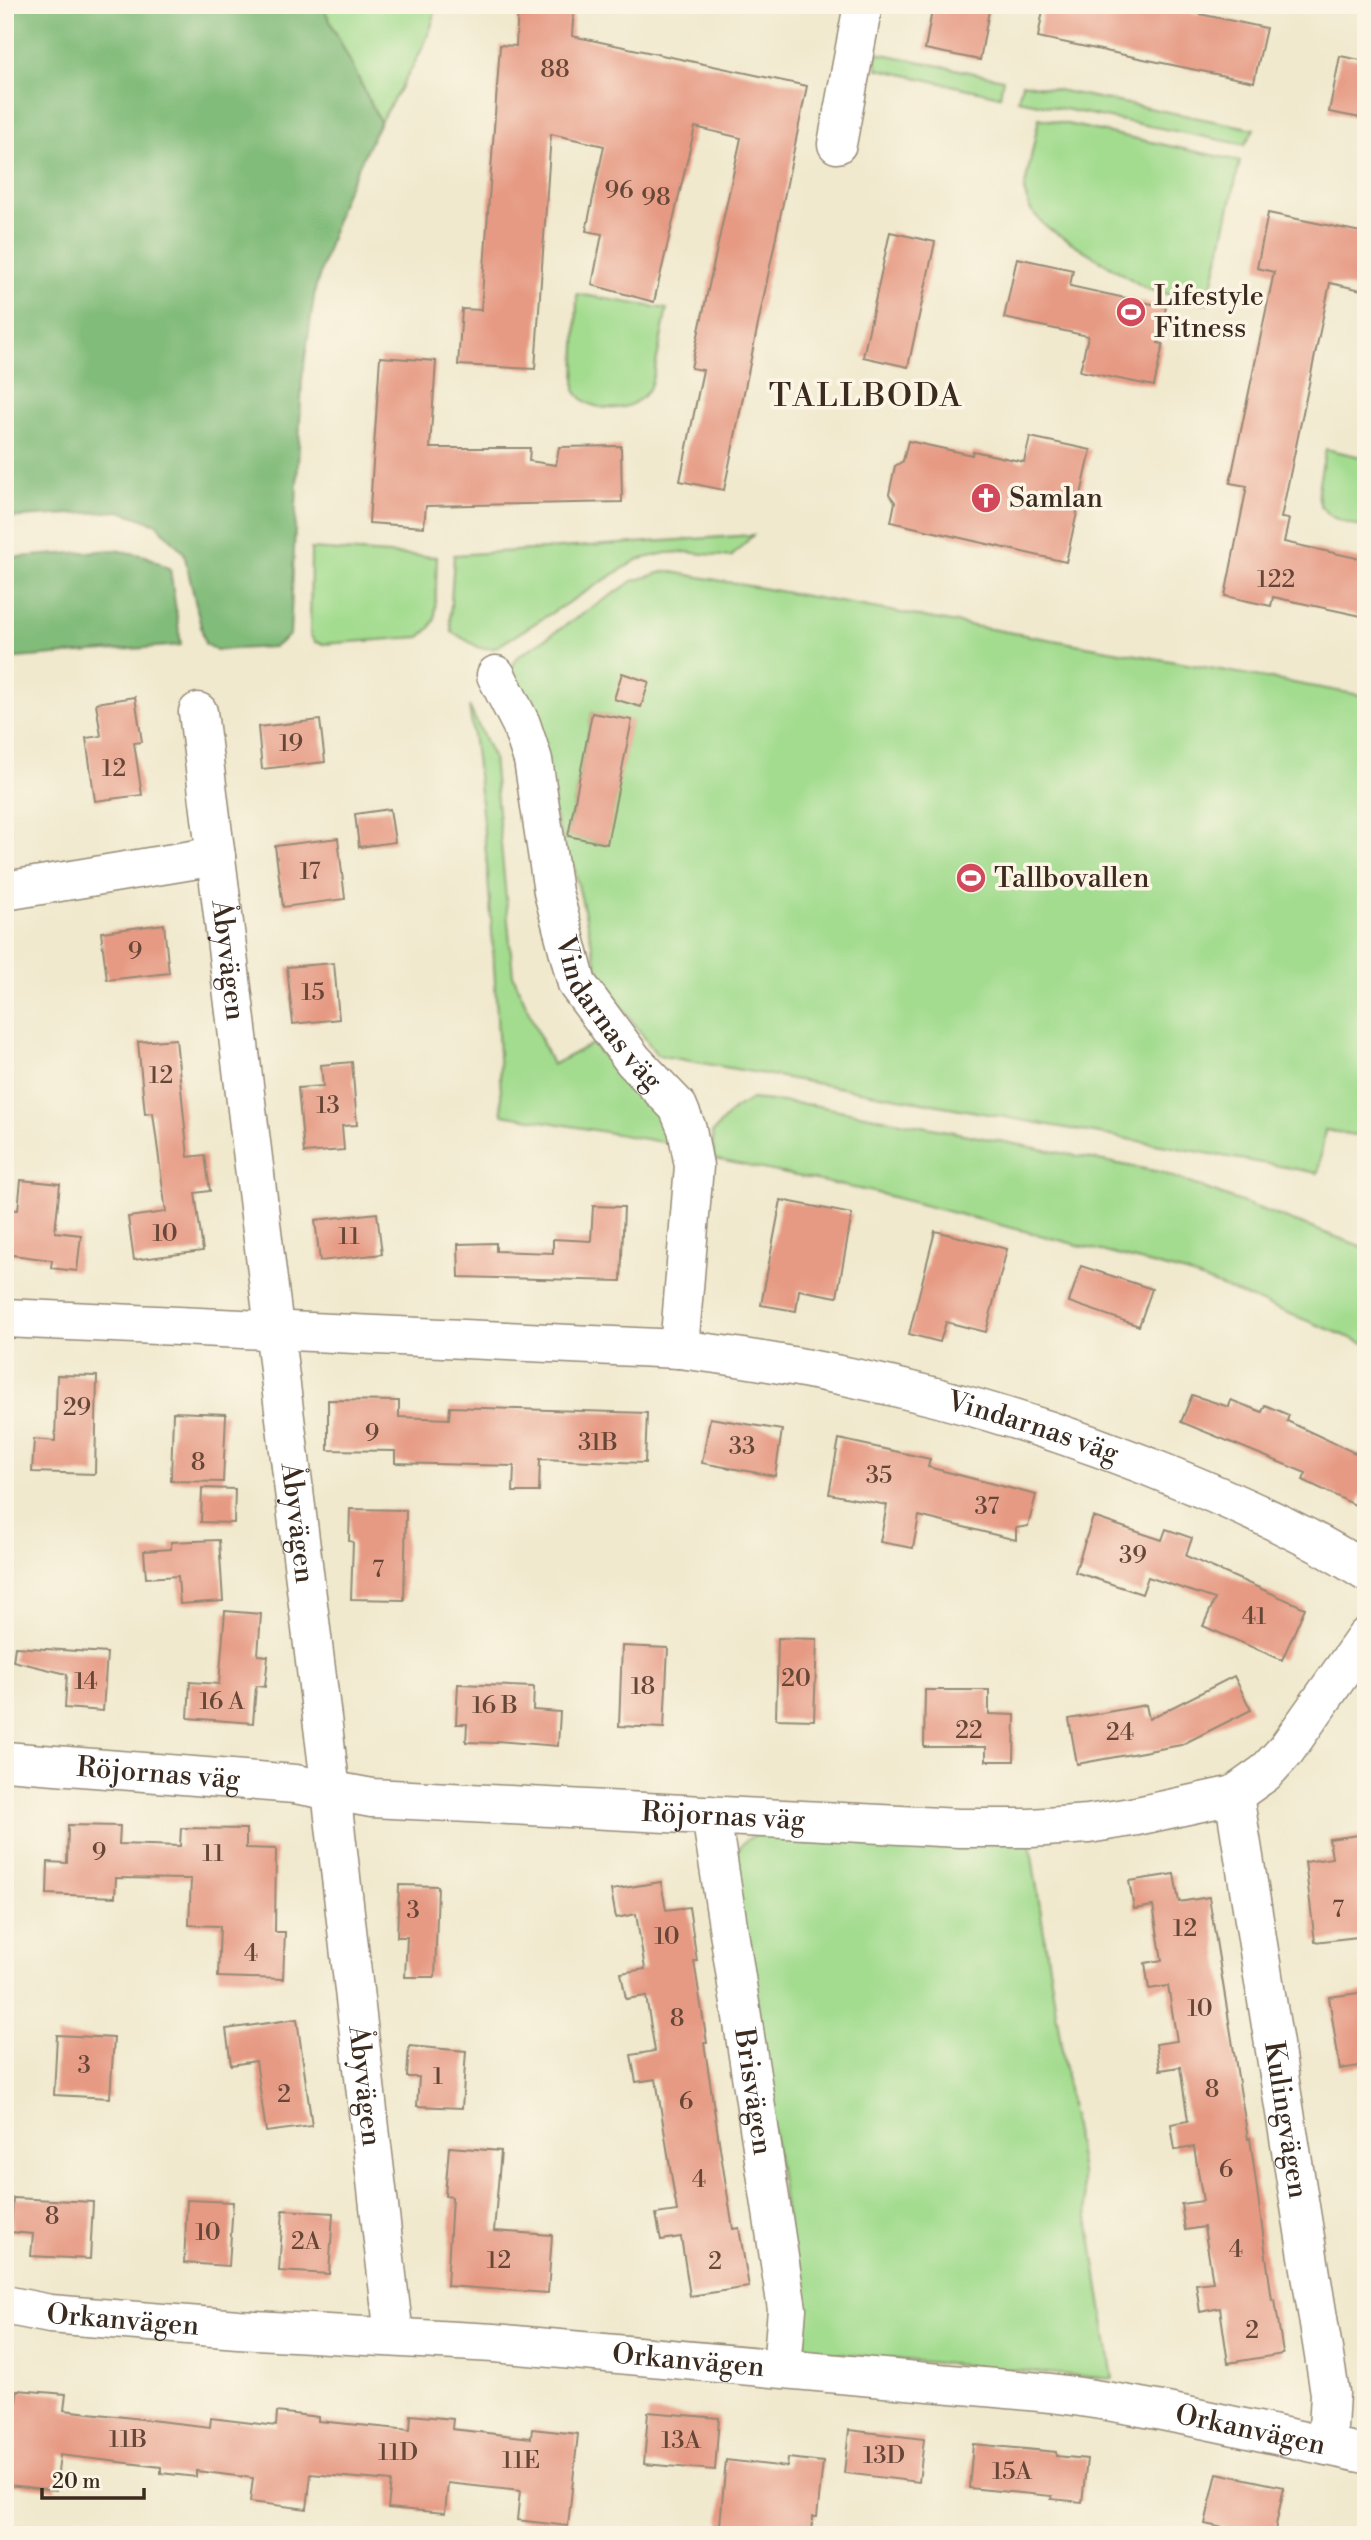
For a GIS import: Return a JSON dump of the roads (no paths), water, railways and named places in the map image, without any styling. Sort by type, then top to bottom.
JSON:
[{"type":"street","points":[[837,144],[863,5]]},
{"type":"street","name":"Vindarnas väg","points":[[496,676],[521,724],[533,760],[553,892],[577,984],[633,1060],[678,1107],[687,1129],[694,1166],[679,1349]]},
{"type":"street","name":"Åbyvägen","points":[[198,712],[331,1791],[394,2336]]},
{"type":"street","points":[[5,891],[216,856]]},
{"type":"street","name":"Vindarnas väg","points":[[5,1318],[679,1349],[756,1358],[822,1370],[939,1397],[1031,1423],[1105,1449],[1231,1501],[1317,1543],[1366,1572]]},
{"type":"street","name":"Röjornas väg","points":[[5,1762],[295,1784],[372,1798],[959,1828],[1031,1828],[1088,1824],[1234,1796],[1265,1773],[1286,1750],[1366,1636]]},
{"type":"street","name":"Kulingvägen","points":[[1234,1796],[1330,2393],[1327,2446]]},
{"type":"street","name":"Brisvägen","points":[[711,1815],[787,2309],[782,2368]]},
{"type":"street","name":"Orkanvägen","points":[[5,2305],[50,2314],[238,2329],[494,2343],[1115,2401],[1366,2454]]},
{"type":"place","name":"Lifestyle Fitness","points":[[1131,312]]},
{"type":"place","name":"Samlan","points":[[986,498]]},
{"type":"place","name":"Tallbovallen","points":[[971,878]]},
{"type":"district","name":"TALLBODA","points":[[866,396]]}]
